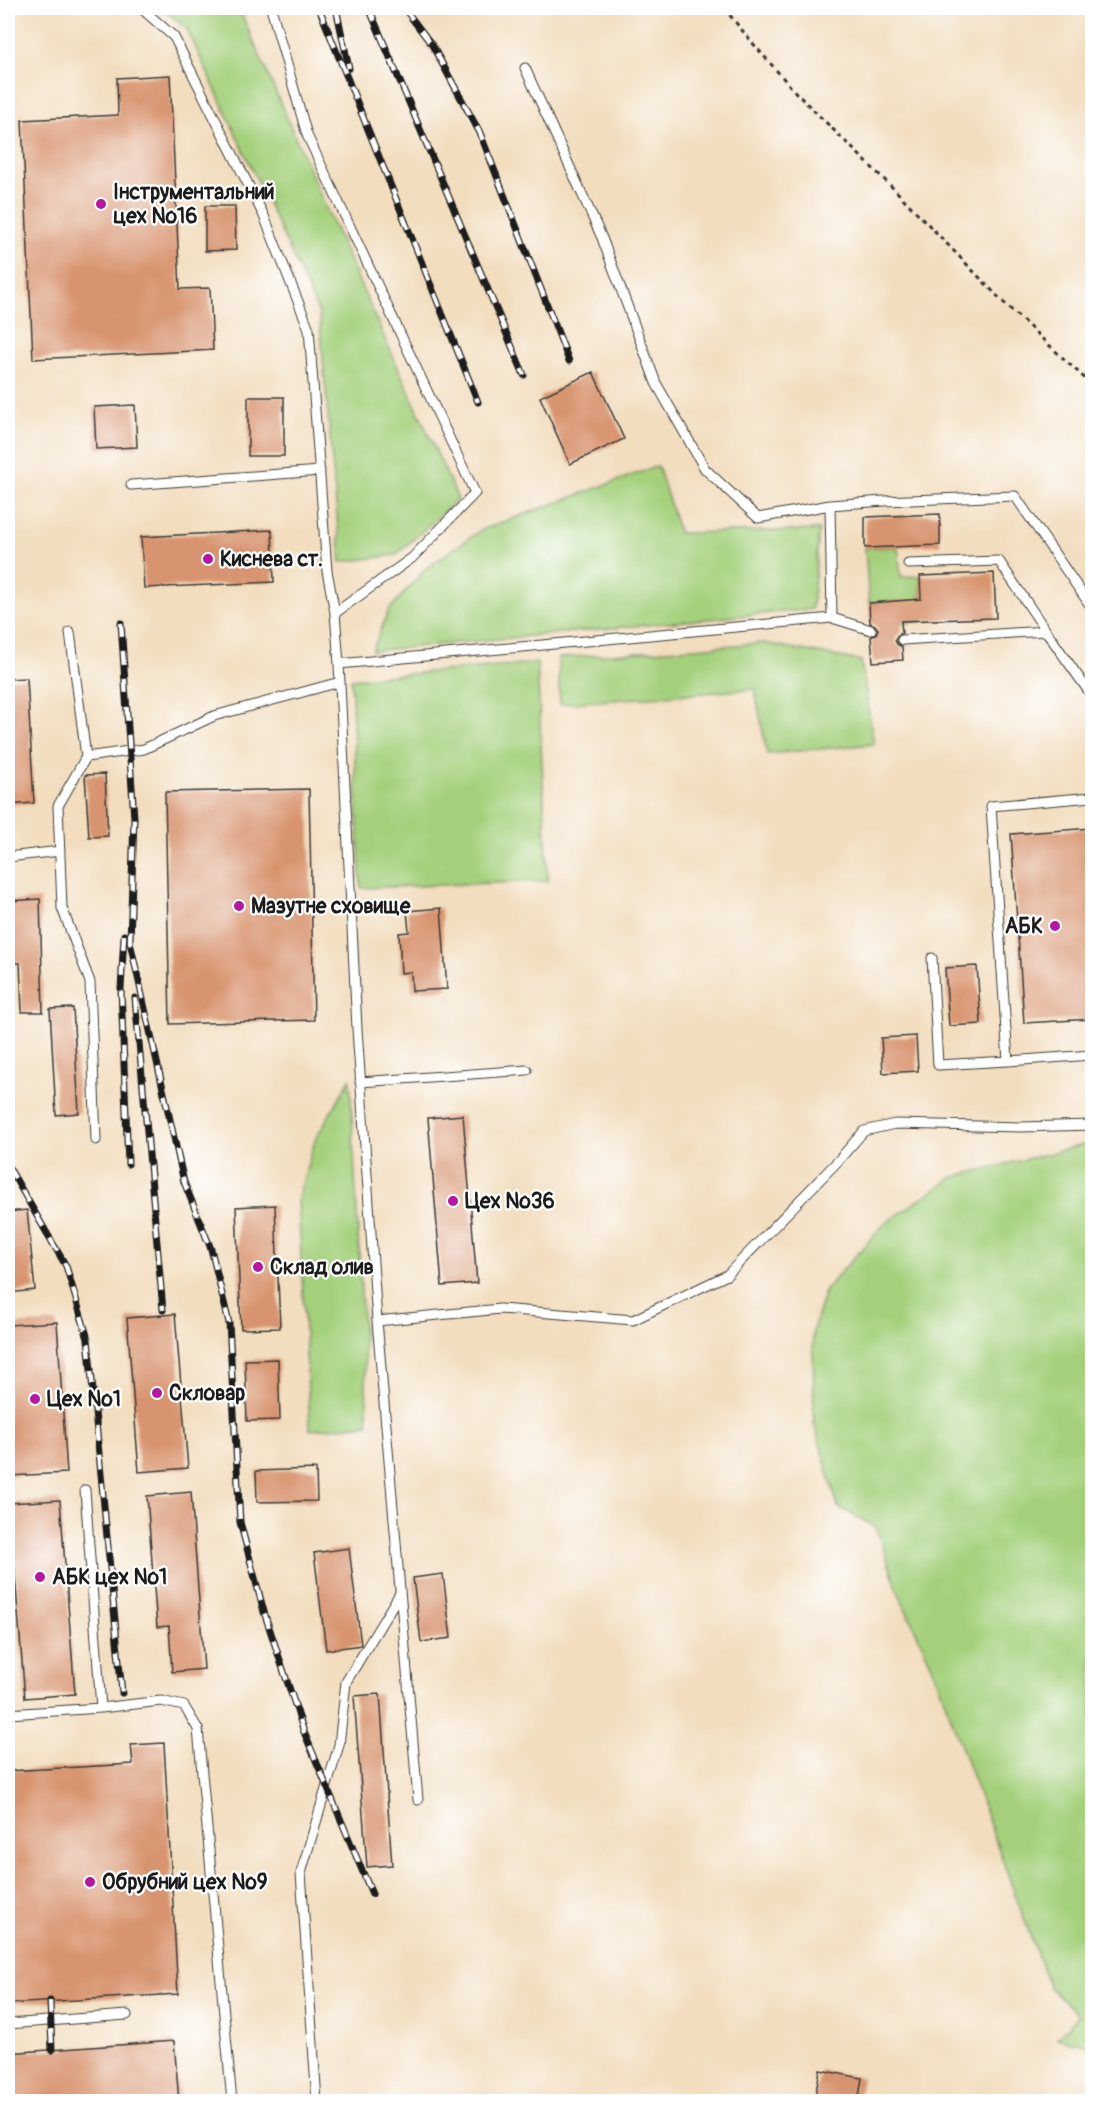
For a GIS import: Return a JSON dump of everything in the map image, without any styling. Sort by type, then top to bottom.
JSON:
[{"type":"lane","points":[[141,8],[174,38],[264,216],[309,329],[327,571],[335,613],[339,664],[360,1082],[377,1321],[418,1800]]},
{"type":"lane","points":[[271,8],[307,135],[475,493],[412,558],[335,613]]},
{"type":"lane","points":[[525,68],[602,238],[656,383],[705,468],[758,518],[830,505],[1015,496],[1092,608]]},
{"type":"lane","points":[[131,485],[320,471]]},
{"type":"lane","points":[[830,505],[832,618]]},
{"type":"lane","points":[[908,564],[999,561],[1092,696]]},
{"type":"lane","points":[[339,664],[832,618],[871,630]]},
{"type":"lane","points":[[902,640],[1046,631]]},
{"type":"lane","points":[[70,632],[86,757],[58,806],[62,908],[90,982],[96,1140]]},
{"type":"lane","points":[[86,757],[144,748],[214,716],[340,682]]},
{"type":"lane","points":[[1008,1061],[992,806],[1092,797]]},
{"type":"lane","points":[[8,857],[60,851]]},
{"type":"lane","points":[[932,958],[938,1065],[1092,1055]]},
{"type":"lane","points":[[360,1082],[527,1070]]},
{"type":"lane","points":[[377,1321],[500,1309],[633,1320],[727,1275],[837,1162],[864,1131],[895,1124],[1021,1127],[1092,1125]]},
{"type":"lane","points":[[85,1490],[101,1708]]},
{"type":"lane","points":[[317,2102],[301,1873],[339,1745],[346,1682],[400,1593]]},
{"type":"lane","points":[[8,1714],[101,1708],[161,1701],[184,1706],[198,1729],[232,2102]]},
{"type":"lane","points":[[8,2024],[127,2015]]},
{"type":"path","points":[[724,8],[797,94],[897,192],[1007,306],[1092,385]]},
{"type":"green space","points":[[162,8],[239,8],[341,242],[458,499],[396,555],[341,562],[319,313],[187,29]]},
{"type":"green space","points":[[658,466],[679,533],[819,530],[812,609],[372,651],[389,610],[425,569],[481,530]]},
{"type":"green space","points":[[898,547],[901,577],[920,576],[922,621],[901,624],[899,601],[869,603],[865,548]]},
{"type":"green space","points":[[763,643],[861,661],[874,744],[767,754],[755,689],[560,704],[558,658]]},
{"type":"green space","points":[[537,663],[548,881],[361,888],[351,679]]},
{"type":"green space","points":[[350,1079],[368,1424],[310,1430],[298,1198],[315,1140]]},
{"type":"green space","points":[[1083,1145],[1092,1147],[1092,2047],[1057,2038],[1079,2015],[1049,1987],[932,1666],[901,1599],[876,1527],[838,1507],[814,1423],[813,1330],[825,1290],[884,1224],[953,1177]]},
{"type":"building","name":"Інструментальний цех №16","points":[[170,75],[180,289],[210,288],[213,350],[33,359],[22,120],[118,115],[117,78]]},
{"type":"building","points":[[205,206],[235,206],[236,250],[205,251]]},
{"type":"building","points":[[593,372],[624,439],[570,464],[540,397]]},
{"type":"building","points":[[248,397],[284,397],[284,456],[248,456]]},
{"type":"building","points":[[135,405],[137,447],[96,449],[94,407]]},
{"type":"building","points":[[940,514],[940,545],[865,548],[865,517]]},
{"type":"building","name":"Киснева ст.","points":[[272,530],[274,582],[144,588],[141,537]]},
{"type":"building","points":[[994,573],[996,618],[901,621],[902,633],[895,640],[902,647],[903,660],[873,662],[871,637],[878,629],[870,623],[869,603],[921,599],[920,576]]},
{"type":"building","points":[[27,678],[34,803],[8,805],[8,679]]},
{"type":"building","points":[[105,774],[108,836],[89,837],[85,775]]},
{"type":"building","name":"Мазутне сховище","points":[[309,789],[314,1020],[170,1024],[165,792]]},
{"type":"building","name":"АБК","points":[[1092,828],[1092,1019],[1024,1023],[1011,834]]},
{"type":"building","points":[[40,899],[43,1012],[22,1012],[20,963],[10,963],[8,901]]},
{"type":"building","points":[[441,908],[447,989],[412,991],[411,972],[401,973],[399,933],[409,932],[407,911]]},
{"type":"building","points":[[977,966],[981,1024],[949,1026],[945,968]]},
{"type":"building","points":[[73,1008],[79,1113],[56,1115],[50,1009]]},
{"type":"building","points":[[916,1036],[918,1071],[883,1073],[881,1038]]},
{"type":"building","name":"Цех №36","points":[[463,1115],[477,1283],[442,1286],[428,1118]]},
{"type":"building","name":"Склад олив","points":[[275,1205],[280,1328],[241,1329],[236,1207]]},
{"type":"building","points":[[27,1210],[35,1290],[8,1293],[8,1212]]},
{"type":"building","name":"Скловар","points":[[175,1314],[188,1468],[139,1472],[127,1318]]},
{"type":"building","name":"Цех №1","points":[[57,1322],[67,1473],[8,1476],[8,1325]]},
{"type":"building","points":[[278,1359],[280,1420],[247,1421],[245,1360]]},
{"type":"building","points":[[316,1469],[317,1501],[257,1502],[256,1471]]},
{"type":"building","points":[[191,1492],[204,1669],[172,1672],[169,1626],[157,1627],[147,1496]]},
{"type":"building","name":"АБК цех №1","points":[[60,1500],[75,1694],[25,1698],[9,1503]]},
{"type":"building","points":[[349,1548],[361,1645],[326,1650],[314,1553]]},
{"type":"building","points":[[443,1574],[451,1638],[421,1642],[413,1578]]},
{"type":"building","points":[[380,1694],[392,1865],[367,1867],[354,1696]]},
{"type":"building","name":"Обрубний цех №9","points":[[164,1743],[178,1994],[8,2004],[8,1771],[133,1764],[131,1745]]},
{"type":"building","points":[[174,2041],[179,2102],[8,2102],[8,2053]]},
{"type":"building","points":[[820,2070],[862,2078],[858,2102],[814,2102]]},
{"type":"railway","points":[[319,8],[478,402]]},
{"type":"railway","points":[[336,8],[349,68]]},
{"type":"railway","points":[[369,8],[524,375]]},
{"type":"railway","points":[[404,8],[432,45],[480,133],[569,361]]},
{"type":"railway","points":[[121,623],[134,818],[130,942],[184,1182],[211,1249],[229,1323],[240,1522],[264,1612],[304,1732],[372,1894]]},
{"type":"railway","points":[[124,935],[121,989],[128,1164]]},
{"type":"railway","points":[[135,998],[163,1310]]},
{"type":"railway","points":[[8,1166],[66,1266],[88,1339],[122,1693]]},
{"type":"railway","points":[[50,2001],[52,2050]]},
{"type":"place","name":"Інструментальний цех №16","points":[[101,204]]},
{"type":"place","name":"Киснева ст.","points":[[208,559]]},
{"type":"place","name":"Мазутне сховище","points":[[239,906]]},
{"type":"place","name":"АБК","points":[[1055,926]]},
{"type":"place","name":"Цех №36","points":[[453,1201]]},
{"type":"place","name":"Склад олив","points":[[258,1267]]},
{"type":"place","name":"Скловар","points":[[157,1393]]},
{"type":"place","name":"Цех №1","points":[[35,1399]]},
{"type":"place","name":"АБК цех №1","points":[[40,1577]]},
{"type":"place","name":"Обрубний цех №9","points":[[90,1882]]}]
